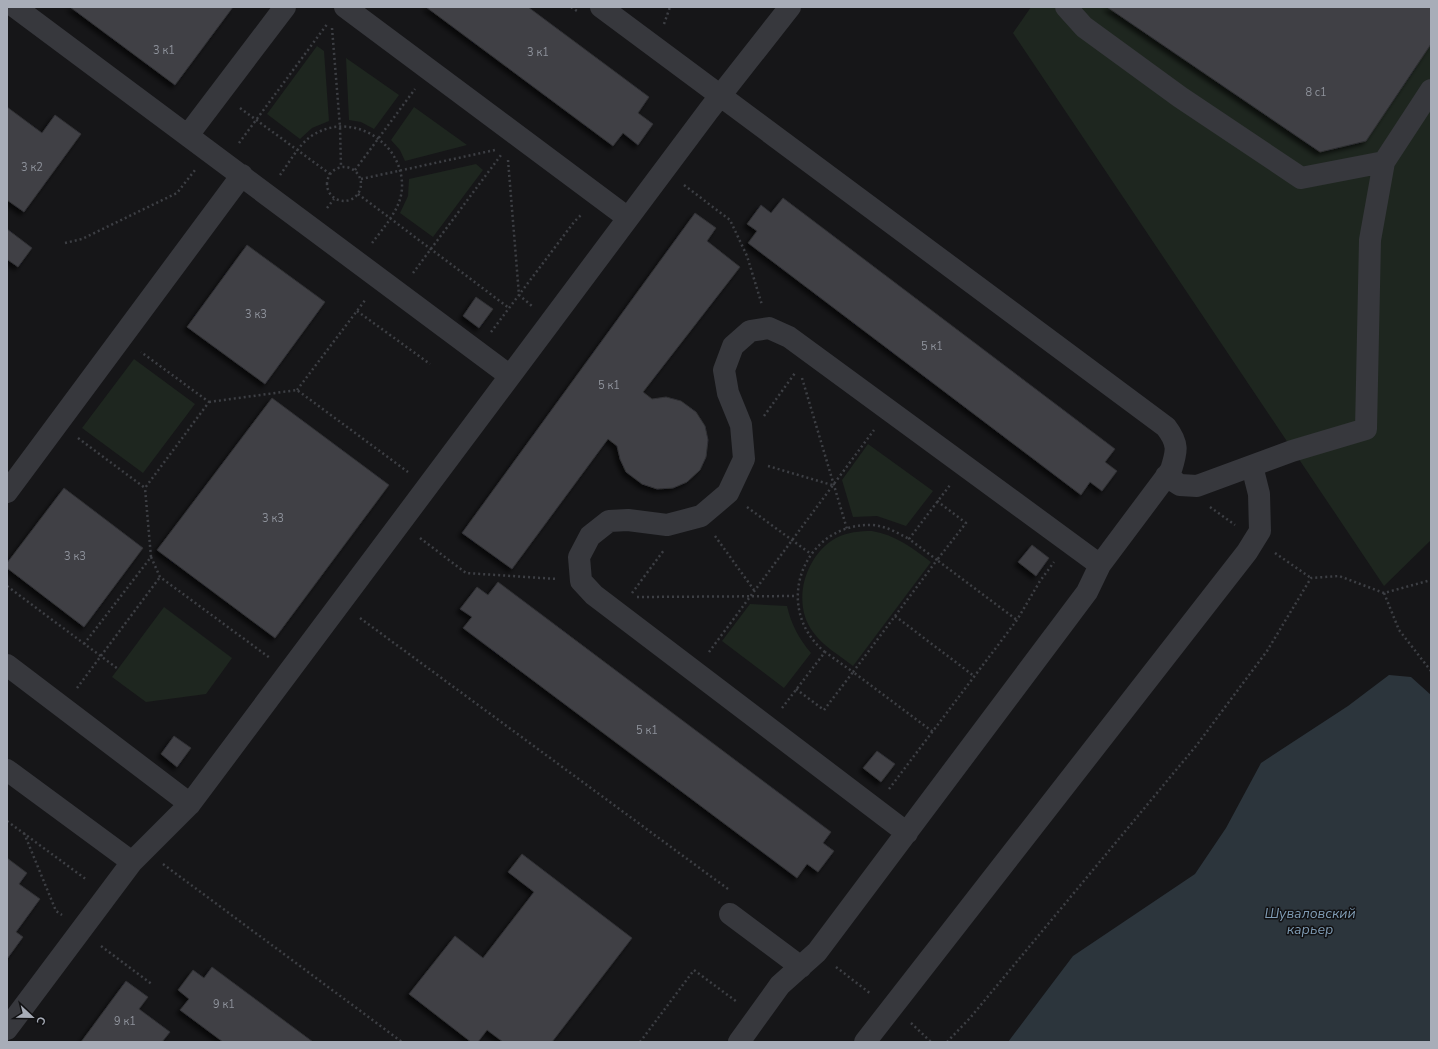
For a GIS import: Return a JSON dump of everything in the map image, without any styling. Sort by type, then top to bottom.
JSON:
[{"type":"lane","points":[[15,7],[225,162],[510,376]]},
{"type":"lane","points":[[188,135],[285,7]]},
{"type":"lane","points":[[345,7],[430,70],[512,141],[601,198],[628,218]]},
{"type":"lane","points":[[601,7],[1166,427],[1175,438],[1176,454],[1171,470],[1100,565],[1087,592],[817,952],[780,985],[739,1042]]},
{"type":"lane","points":[[7,1029],[80,930],[138,856],[190,804],[628,218],[720,96],[790,7]]},
{"type":"lane","points":[[1066,7],[1084,27],[1180,97],[1301,178],[1384,162]]},
{"type":"lane","points":[[1166,476],[1180,485],[1197,486],[1292,451],[1366,429],[1370,240],[1384,162],[1431,90]]},
{"type":"lane","points":[[7,492],[242,175]]},
{"type":"lane","points":[[907,832],[594,595],[581,580],[579,557],[590,536],[609,521],[628,520],[667,525],[701,516],[728,493],[744,459],[742,425],[728,393],[724,370],[733,346],[750,331],[769,328],[789,337],[805,360],[889,410],[1100,565]]},
{"type":"lane","points":[[865,1042],[1247,552],[1260,530],[1259,494],[1252,466]]},
{"type":"lane","points":[[7,665],[190,804]]},
{"type":"lane","points":[[7,770],[138,856]]},
{"type":"lane","points":[[730,914],[801,967]]},
{"type":"path","points":[[663,29],[670,7]]},
{"type":"path","points":[[225,162],[331,19],[340,127],[341,167]]},
{"type":"path","points":[[355,170],[430,70]]},
{"type":"path","points":[[220,93],[330,174]]},
{"type":"path","points":[[266,193],[309,138],[324,129],[355,127],[378,138],[390,148],[397,159],[402,188],[399,202],[390,218],[358,262]]},
{"type":"path","points":[[361,179],[400,171],[512,141]]},
{"type":"path","points":[[399,292],[512,141]]},
{"type":"path","points":[[512,141],[518,296]]},
{"type":"path","points":[[346,166],[355,170],[361,179],[362,184],[358,194],[350,201],[339,201],[334,199],[327,190],[327,179],[330,174],[341,167],[346,166]]},
{"type":"path","points":[[65,243],[82,239],[178,192],[196,169]]},
{"type":"path","points":[[358,194],[509,308]]},
{"type":"path","points":[[477,351],[574,222],[601,198]]},
{"type":"path","points":[[702,199],[730,220],[747,256],[769,328]]},
{"type":"path","points":[[297,390],[381,279]]},
{"type":"path","points":[[518,296],[552,320]]},
{"type":"path","points":[[357,311],[430,364]]},
{"type":"path","points":[[121,338],[209,402],[297,390],[428,486]]},
{"type":"path","points":[[742,425],[760,422],[805,360]]},
{"type":"path","points":[[805,360],[833,485],[847,529]]},
{"type":"path","points":[[209,402],[146,488],[151,557],[160,577],[289,672]]},
{"type":"path","points":[[695,671],[889,410]]},
{"type":"path","points":[[58,423],[146,488]]},
{"type":"path","points":[[744,459],[833,485]]},
{"type":"path","points":[[909,539],[964,465]]},
{"type":"path","points":[[728,493],[811,554]]},
{"type":"path","points":[[796,689],[824,710],[966,522],[937,501]]},
{"type":"path","points":[[701,516],[754,590]]},
{"type":"path","points":[[667,525],[669,544],[629,597],[797,596]]},
{"type":"path","points":[[933,732],[816,644],[802,621],[797,596],[804,567],[811,554],[822,543],[847,529],[874,525],[890,529],[909,539],[1017,620]]},
{"type":"path","points":[[439,552],[466,573],[581,580]]},
{"type":"path","points":[[84,644],[151,557]]},
{"type":"path","points":[[947,1042],[970,1018],[1196,746],[1267,651],[1311,578],[1339,576],[1384,593],[1431,580]]},
{"type":"path","points":[[62,707],[160,577]]},
{"type":"path","points":[[903,770],[1017,620],[1040,581]]},
{"type":"path","points":[[7,586],[118,669]]},
{"type":"path","points":[[1384,593],[1399,630],[1431,671]]},
{"type":"path","points":[[340,604],[729,890]]},
{"type":"path","points":[[895,616],[974,676]]},
{"type":"path","points":[[768,726],[825,652]]},
{"type":"path","points":[[7,821],[107,895]]},
{"type":"path","points":[[24,833],[56,911],[153,985]]},
{"type":"path","points":[[138,856],[402,1042]]},
{"type":"path","points":[[817,952],[913,1024],[931,1042]]},
{"type":"path","points":[[640,1042],[694,970],[757,1017]]},
{"type":"shaded area","points":[[1031,7],[1431,7],[1431,540],[1384,586],[1013,33]]},
{"type":"shaded area","points":[[317,46],[324,51],[329,121],[312,128],[300,139],[267,114]]},
{"type":"shaded area","points":[[346,58],[399,95],[374,129],[361,122],[349,120]]},
{"type":"shaded area","points":[[414,107],[467,145],[405,161],[400,150],[391,140]]},
{"type":"shaded area","points":[[476,164],[483,170],[433,237],[400,213],[408,196],[409,179]]},
{"type":"shaded area","points":[[134,359],[195,404],[143,473],[82,428]]},
{"type":"shaded area","points":[[868,444],[933,491],[906,526],[877,516],[853,517],[842,480]]},
{"type":"shaded area","points":[[872,531],[896,539],[931,562],[853,666],[826,646],[813,632],[806,620],[802,594],[809,568],[816,556],[825,546],[836,538],[845,534]]},
{"type":"shaded area","points":[[750,604],[787,606],[796,631],[811,653],[784,688],[722,641]]},
{"type":"shaded area","points":[[164,607],[232,658],[206,694],[146,702],[112,677]]},
{"type":"water","name":"Шуваловский карьер","points":[[1389,675],[1411,677],[1431,695],[1431,1042],[1008,1042],[1073,956],[1195,874],[1226,828],[1261,763],[1348,706]]},
{"type":"building","points":[[70,7],[233,7],[175,85]]},
{"type":"building","points":[[426,7],[528,7],[649,97],[638,113],[653,124],[638,145],[623,133],[613,146]]},
{"type":"building","points":[[1107,7],[1431,7],[1431,44],[1366,141],[1320,152]]},
{"type":"building","points":[[7,107],[42,133],[55,115],[81,134],[24,212],[7,200]]},
{"type":"building","points":[[783,198],[1115,449],[1105,462],[1117,471],[1102,491],[1090,482],[1081,495],[748,243],[757,231],[747,224],[761,205],[771,213]]},
{"type":"building","points":[[695,213],[716,228],[707,241],[740,267],[643,392],[652,399],[666,397],[681,401],[696,412],[705,426],[708,440],[706,457],[700,470],[687,482],[673,488],[657,489],[642,484],[626,472],[620,459],[617,446],[608,439],[512,569],[462,533]]},
{"type":"building","points":[[7,229],[32,248],[18,267],[8,260],[7,261]]},
{"type":"building","points":[[247,245],[325,302],[265,384],[187,327]]},
{"type":"building","points":[[476,297],[493,309],[479,328],[463,316]]},
{"type":"building","points":[[272,398],[389,485],[275,638],[157,550]]},
{"type":"building","points":[[64,488],[143,548],[84,627],[7,568],[7,563]]},
{"type":"building","points":[[1032,545],[1049,558],[1036,576],[1018,562]]},
{"type":"building","points":[[498,582],[831,832],[823,843],[834,851],[818,872],[807,864],[797,878],[463,628],[472,617],[460,609],[477,587],[488,595]]},
{"type":"building","points":[[174,736],[191,748],[177,767],[161,754]]},
{"type":"building","points":[[877,751],[895,764],[881,782],[863,768]]},
{"type":"building","points":[[522,854],[632,938],[552,1042],[503,1042],[487,1030],[478,1042],[471,1042],[409,994],[455,936],[483,958],[534,892],[508,872]]},
{"type":"building","points":[[7,858],[27,873],[19,884],[40,899],[16,932],[23,937],[7,959]]},
{"type":"building","points":[[212,967],[313,1042],[223,1042],[180,1010],[189,999],[178,990],[193,970],[204,978]]},
{"type":"building","points":[[126,981],[148,997],[139,1009],[170,1032],[162,1042],[81,1042]]}]
